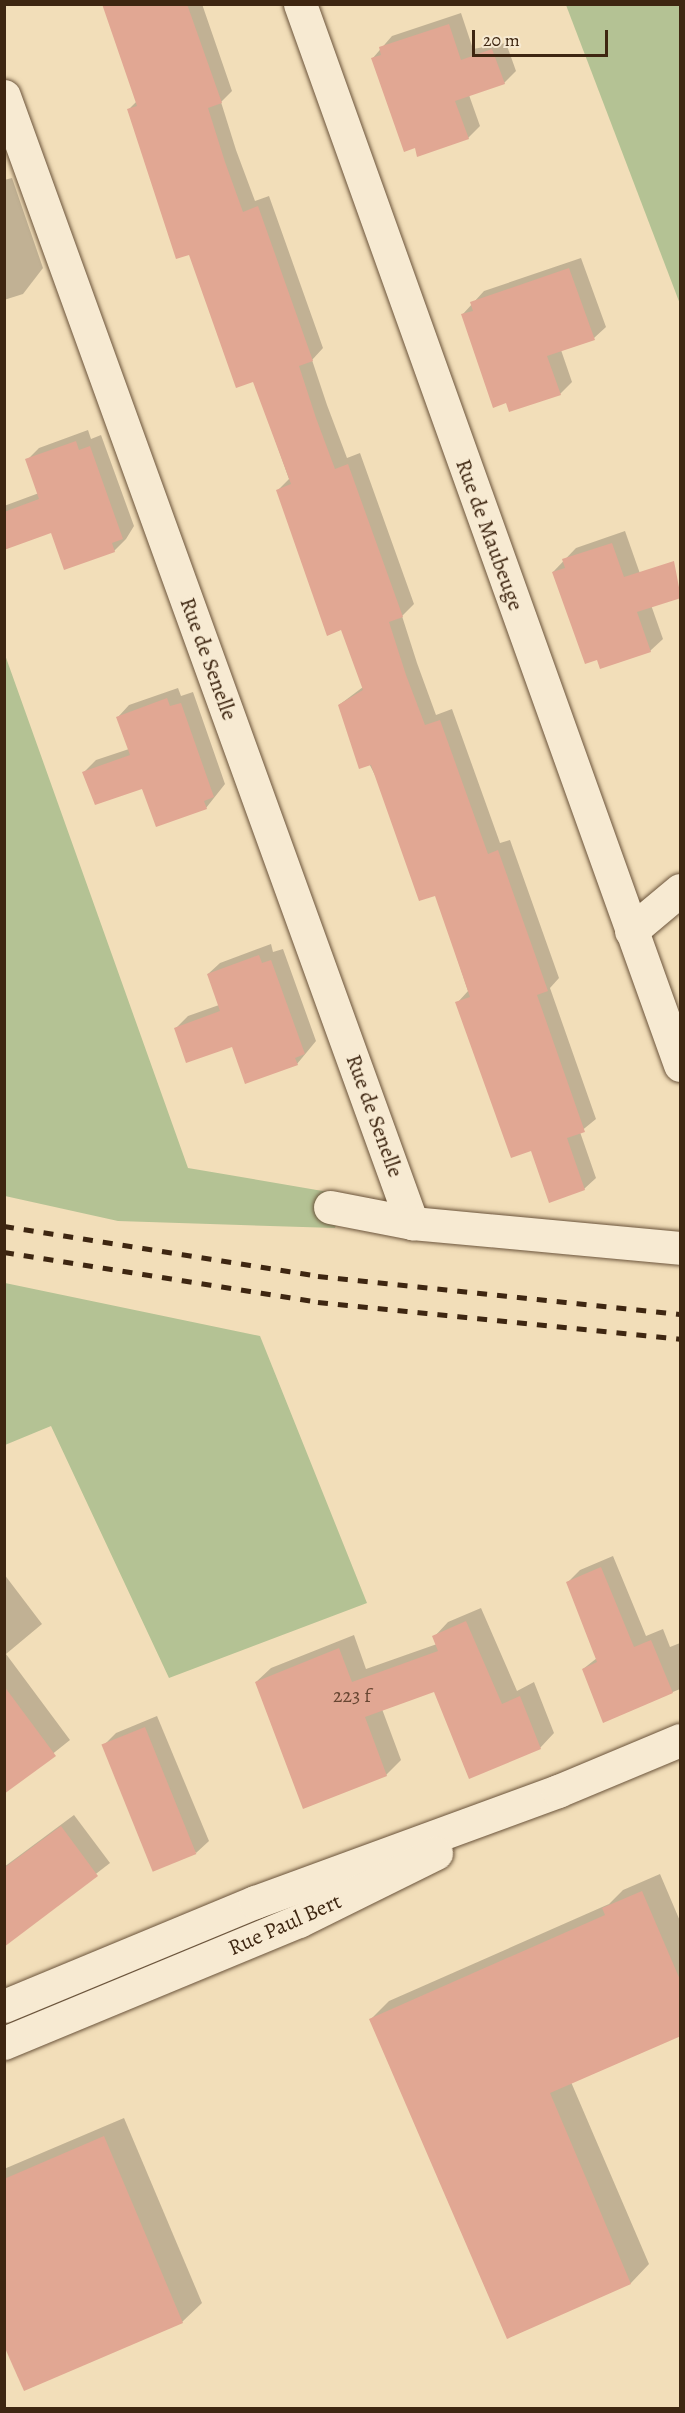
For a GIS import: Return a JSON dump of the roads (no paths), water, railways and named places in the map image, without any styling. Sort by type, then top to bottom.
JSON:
[{"type":"street","name":"Rue de Maubeuge","points":[[300,4],[681,1065]]},
{"type":"street","name":"Rue de Senelle","points":[[4,96],[412,1223]]},
{"type":"street","points":[[631,931],[681,890]]},
{"type":"street","points":[[330,1207],[412,1223],[681,1248]]},
{"type":"street","name":"Rue Paul Bert","points":[[4,2006],[306,1882],[558,1791],[681,1740]]},
{"type":"street","name":"Rue Paul Bert","points":[[4,2043],[299,1921],[558,1791]]},
{"type":"railway","points":[[4,1226],[318,1276],[680,1314]]},
{"type":"railway","points":[[4,1252],[318,1302],[680,1339]]}]
